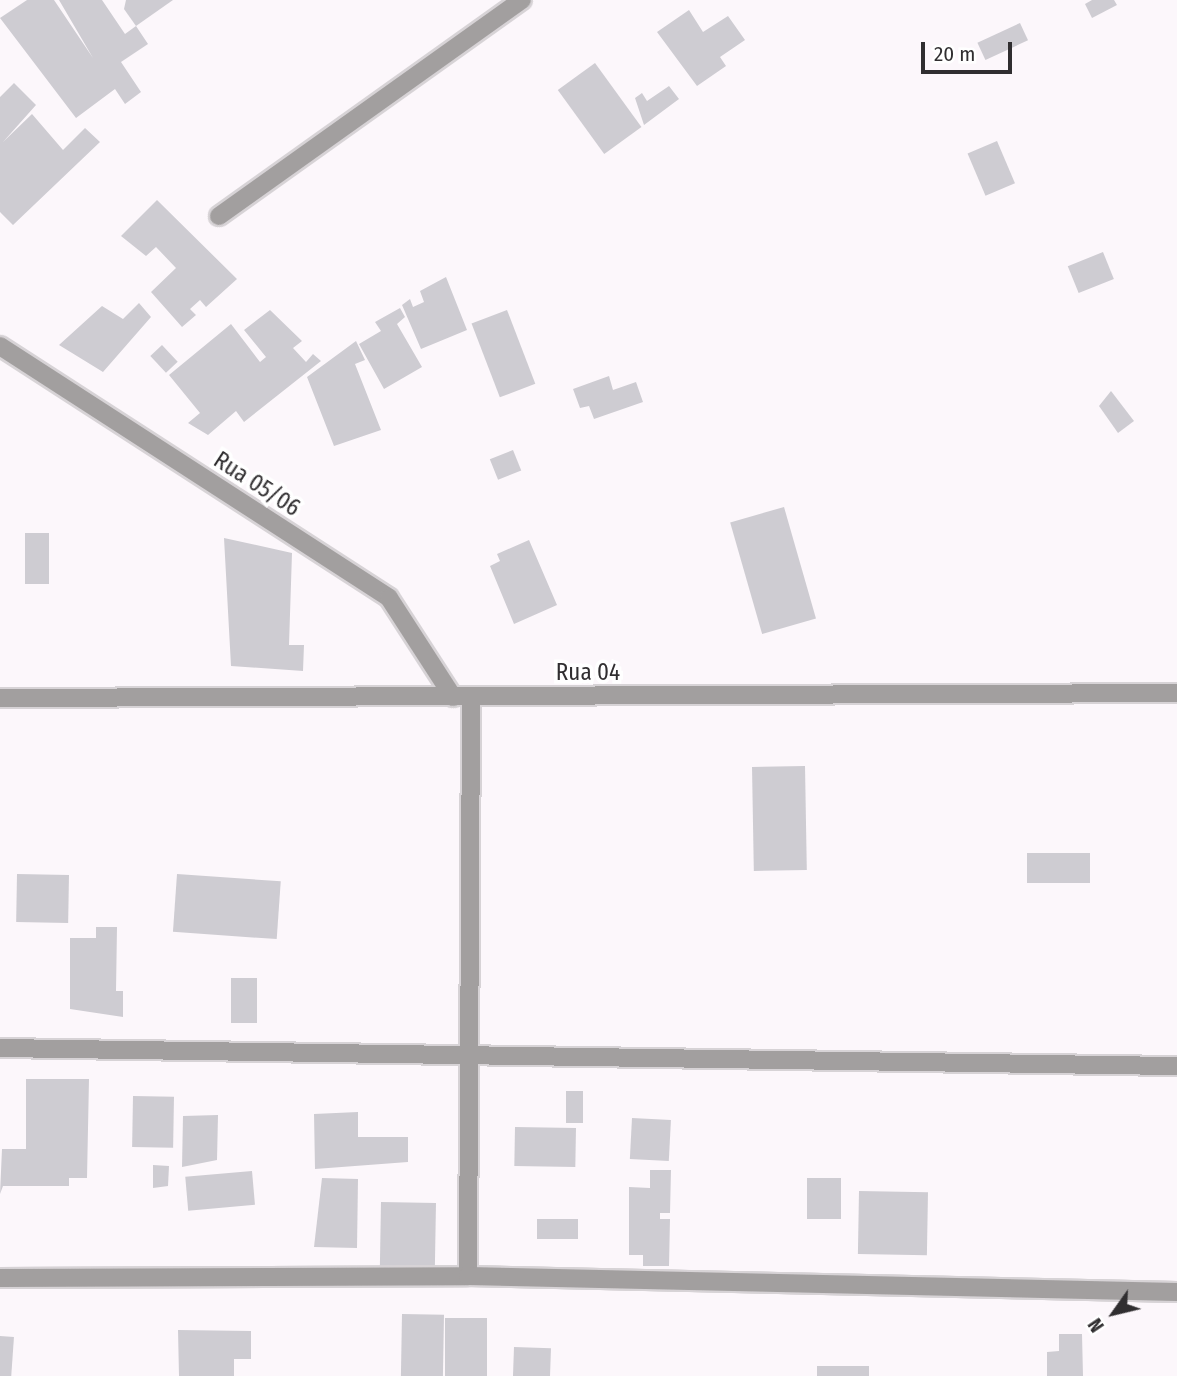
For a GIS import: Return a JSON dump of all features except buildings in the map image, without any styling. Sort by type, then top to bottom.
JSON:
[{"type":"street","points":[[219,216],[522,0]]},
{"type":"street","name":"Rua 05/06","points":[[0,346],[389,598],[462,698]]},
{"type":"street","name":"Rua 04","points":[[0,698],[1177,693]]},
{"type":"street","points":[[462,698],[468,1053],[468,1276]]},
{"type":"street","points":[[0,1048],[468,1053],[1177,1066]]},
{"type":"street","points":[[0,1278],[468,1276],[1177,1292]]}]
